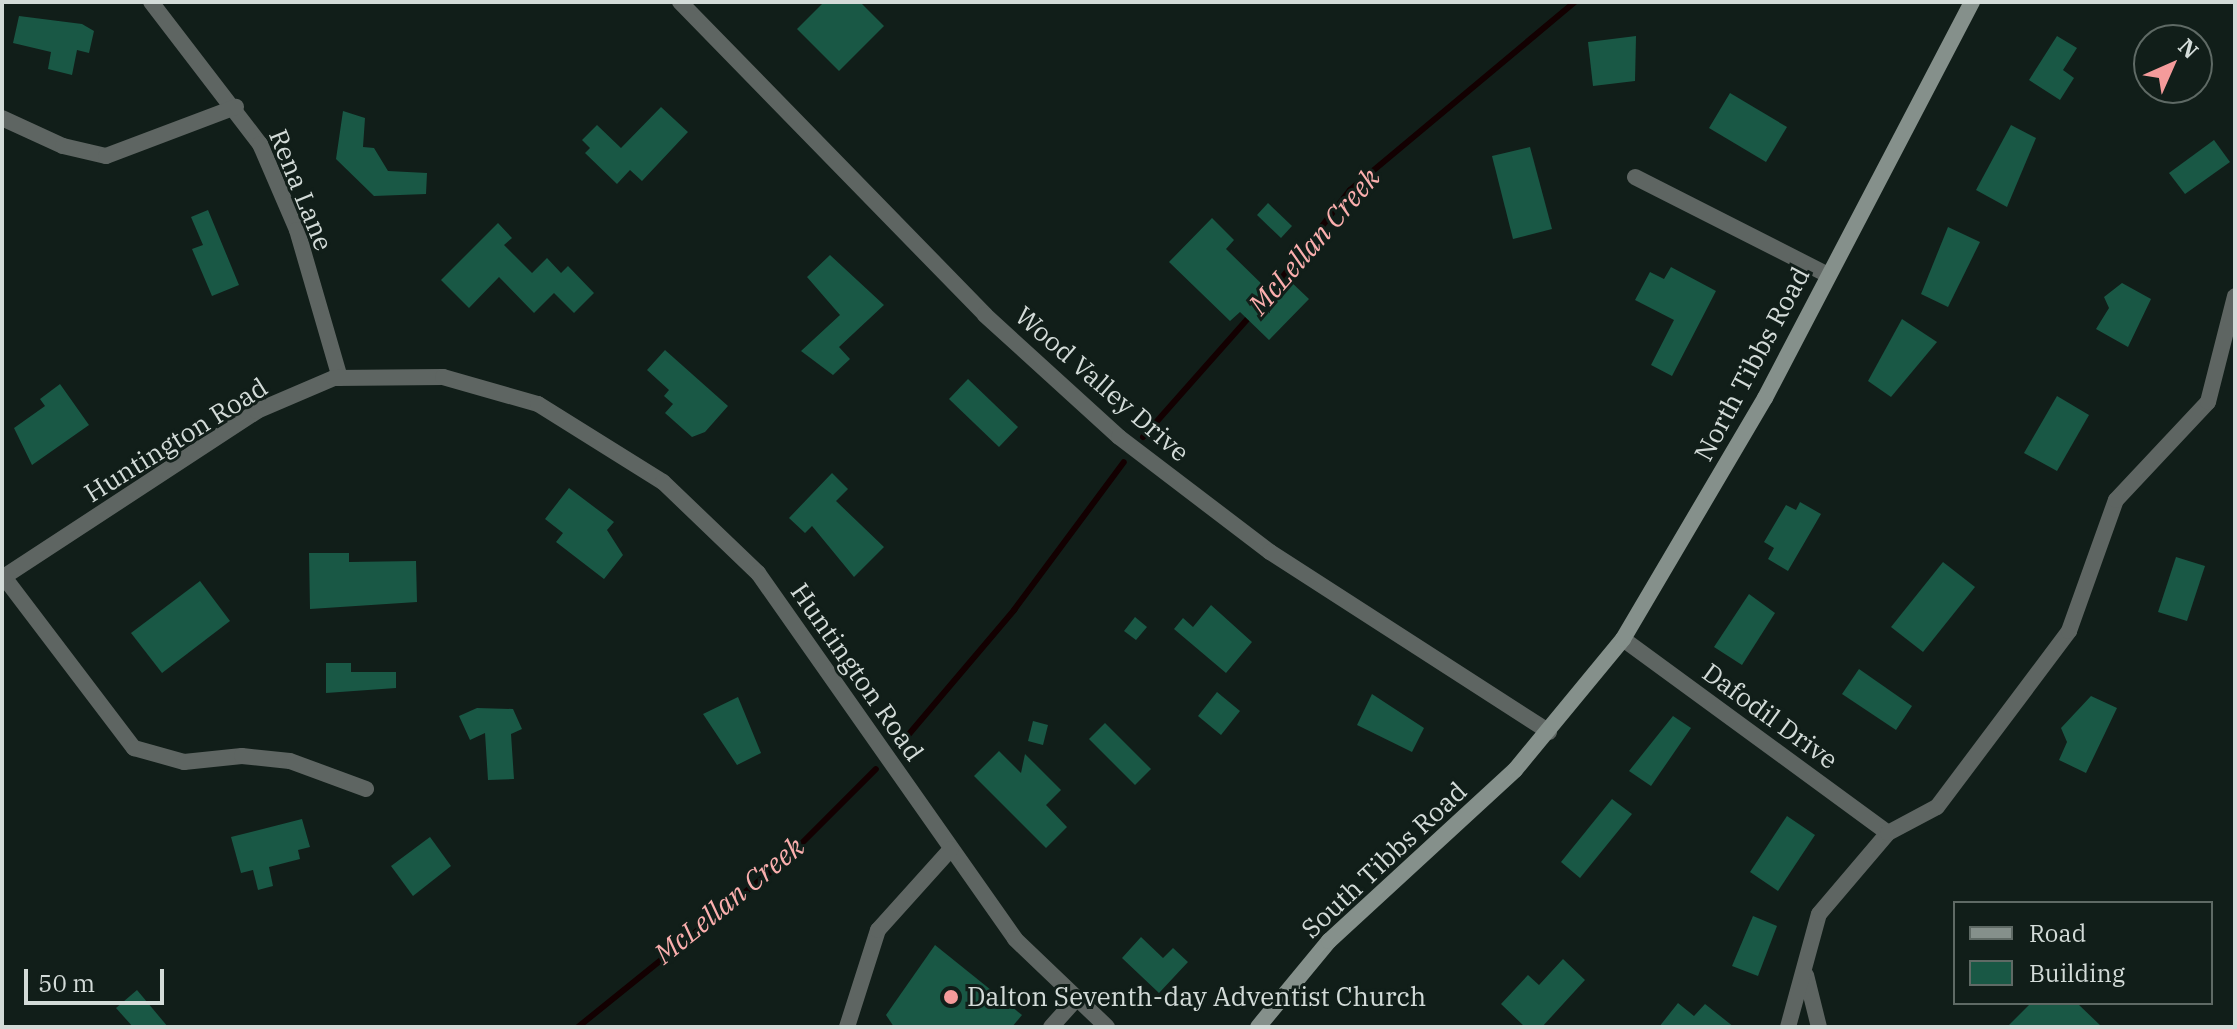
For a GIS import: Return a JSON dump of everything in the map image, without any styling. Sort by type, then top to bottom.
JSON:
[{"type":"street","name":"Rena Lane","points":[[151,2],[236,107],[297,230],[340,378]]},
{"type":"street","name":"Wood Valley Drive","points":[[680,2],[985,315],[1119,437],[1270,552],[1549,732]]},
{"type":"street","name":"North Tibbs Road","points":[[1549,732],[1623,639],[1765,398],[1826,274],[1970,3]]},
{"type":"street","points":[[2,118],[63,146],[106,156],[236,107]]},
{"type":"street","points":[[1635,177],[1826,274]]},
{"type":"street","points":[[1788,1027],[1806,975],[1819,914],[1888,833],[1937,807],[2069,631],[2116,500],[2208,402],[2235,296]]},
{"type":"street","name":"Huntington Road","points":[[3,578],[257,411],[340,378],[443,377],[538,404],[663,482],[758,573],[1015,939],[1107,1027]]},
{"type":"street","points":[[3,578],[134,748],[184,762],[242,756],[290,761],[366,789]]},
{"type":"street","name":"Dafodil Drive","points":[[1623,639],[1888,833]]},
{"type":"street","name":"South Tibbs Road","points":[[1258,1027],[1329,941],[1549,732]]},
{"type":"street","points":[[847,1027],[878,930],[951,849]]},
{"type":"street","points":[[1806,975],[1819,1027]]},
{"type":"street","points":[[1051,1027],[1077,998]]},
{"type":"building","points":[[824,2],[860,2],[884,26],[839,71],[797,29]]},
{"type":"building","points":[[19,16],[82,24],[94,31],[89,53],[77,50],[72,75],[48,69],[51,52],[13,43]]},
{"type":"building","points":[[1636,36],[1635,81],[1593,86],[1588,42]]},
{"type":"building","points":[[2057,36],[2077,48],[2063,70],[2074,78],[2060,100],[2029,80]]},
{"type":"building","points":[[1730,93],[1787,127],[1766,162],[1709,128]]},
{"type":"building","points":[[661,107],[688,132],[642,181],[630,170],[617,184],[585,153],[590,148],[582,140],[597,125],[621,148]]},
{"type":"building","points":[[343,111],[365,118],[363,147],[374,148],[388,171],[427,173],[426,194],[374,196],[336,159]]},
{"type":"building","points":[[2011,125],[2036,138],[2007,207],[1976,190]]},
{"type":"building","points":[[2214,140],[2230,162],[2185,194],[2169,173]]},
{"type":"building","points":[[1530,147],[1552,229],[1513,239],[1492,156]]},
{"type":"building","points":[[1268,203],[1292,226],[1281,238],[1257,215]]},
{"type":"building","points":[[208,210],[239,285],[212,296],[192,249],[203,245],[191,217]]},
{"type":"building","points":[[1212,218],[1234,240],[1226,249],[1274,296],[1289,280],[1309,299],[1269,340],[1240,312],[1230,321],[1169,262]]},
{"type":"building","points":[[498,223],[512,238],[504,245],[532,273],[547,258],[561,273],[568,266],[594,293],[574,313],[554,293],[534,313],[499,277],[469,308],[441,280]]},
{"type":"building","points":[[1948,227],[1980,242],[1948,307],[1921,294]]},
{"type":"building","points":[[830,255],[884,305],[839,347],[850,359],[833,375],[801,351],[840,315],[807,277]]},
{"type":"building","points":[[1671,267],[1716,291],[1672,376],[1651,365],[1674,320],[1635,300],[1650,272],[1664,279]]},
{"type":"building","points":[[2122,283],[2151,299],[2128,347],[2096,329],[2109,308],[2104,297]]},
{"type":"building","points":[[1902,319],[1937,342],[1891,397],[1868,381]]},
{"type":"building","points":[[665,350],[728,406],[705,432],[692,437],[665,413],[673,404],[664,396],[669,390],[647,370]]},
{"type":"building","points":[[968,379],[1018,427],[999,447],[949,399]]},
{"type":"building","points":[[60,384],[89,425],[32,465],[14,428],[45,406],[40,399]]},
{"type":"building","points":[[2057,396],[2089,415],[2057,471],[2024,453]]},
{"type":"building","points":[[832,473],[848,489],[836,501],[884,547],[854,577],[812,526],[805,533],[789,518]]},
{"type":"building","points":[[569,488],[614,522],[607,530],[623,555],[604,579],[556,542],[563,533],[545,519]]},
{"type":"building","points":[[1800,502],[1821,514],[1788,571],[1768,559],[1774,548],[1764,542],[1786,505],[1796,510]]},
{"type":"building","points":[[309,553],[349,553],[349,562],[416,561],[417,602],[310,609]]},
{"type":"building","points":[[2176,557],[2205,566],[2187,621],[2158,612]]},
{"type":"building","points":[[1943,562],[1975,587],[1923,652],[1891,627]]},
{"type":"building","points":[[200,581],[230,621],[162,673],[131,633]]},
{"type":"building","points":[[1749,594],[1775,613],[1742,665],[1714,647]]},
{"type":"building","points":[[1211,605],[1252,642],[1226,673],[1174,629],[1183,618],[1193,627]]},
{"type":"building","points":[[1135,617],[1147,627],[1136,640],[1124,631]]},
{"type":"building","points":[[326,663],[351,663],[351,672],[396,672],[396,688],[326,693]]},
{"type":"building","points":[[1859,669],[1912,706],[1896,730],[1842,694]]},
{"type":"building","points":[[1217,692],[1240,711],[1221,735],[1198,716]]},
{"type":"building","points":[[1372,694],[1424,728],[1412,752],[1357,725]]},
{"type":"building","points":[[2091,696],[2117,708],[2086,773],[2059,760],[2067,742],[2061,728]]},
{"type":"building","points":[[738,697],[761,753],[737,765],[703,714]]},
{"type":"building","points":[[477,708],[513,709],[522,729],[511,734],[514,779],[488,780],[485,733],[470,740],[459,716]]},
{"type":"building","points":[[1673,716],[1691,728],[1651,786],[1629,771]]},
{"type":"building","points":[[1033,721],[1048,725],[1043,745],[1028,741]]},
{"type":"building","points":[[1105,723],[1151,769],[1135,785],[1089,739]]},
{"type":"building","points":[[999,751],[1021,773],[1025,754],[1061,790],[1046,805],[1067,827],[1046,848],[974,776]]},
{"type":"building","points":[[1612,799],[1632,814],[1580,878],[1561,862]]},
{"type":"building","points":[[1787,816],[1815,835],[1778,891],[1750,872]]},
{"type":"building","points":[[302,819],[310,847],[298,850],[300,859],[269,867],[273,886],[258,890],[253,870],[241,873],[231,837]]},
{"type":"building","points":[[430,837],[451,866],[413,896],[391,866]]},
{"type":"building","points":[[1753,916],[1777,926],[1758,976],[1732,966]]},
{"type":"building","points":[[1141,937],[1163,958],[1173,948],[1188,962],[1159,993],[1122,958]]},
{"type":"building","name":"Dalton Seventh-day Adventist Church","points":[[935,945],[1022,1015],[1012,1027],[894,1027],[886,1015]]},
{"type":"building","points":[[1563,959],[1585,980],[1542,1027],[1525,1027],[1501,1004],[1528,975],[1539,985]]},
{"type":"building","points":[[137,990],[168,1027],[133,1027],[116,1008]]},
{"type":"building","points":[[1678,1003],[1694,1016],[1705,1004],[1734,1027],[1659,1027]]},
{"type":"building","points":[[2029,1005],[2079,1005],[2102,1027],[2007,1027]]},
{"type":"waterway","name":"McLellan Creek","points":[[1267,297],[1350,190],[1575,2]]},
{"type":"waterway","name":"McLellan Creek","points":[[1143,437],[1252,314]]},
{"type":"waterway","points":[[898,747],[1014,610],[1124,462]]},
{"type":"waterway","name":"McLellan Creek","points":[[578,1027],[786,859],[876,769]]},
{"type":"place","name":"Dalton Seventh-day Adventist Church","points":[[951,997]]}]
